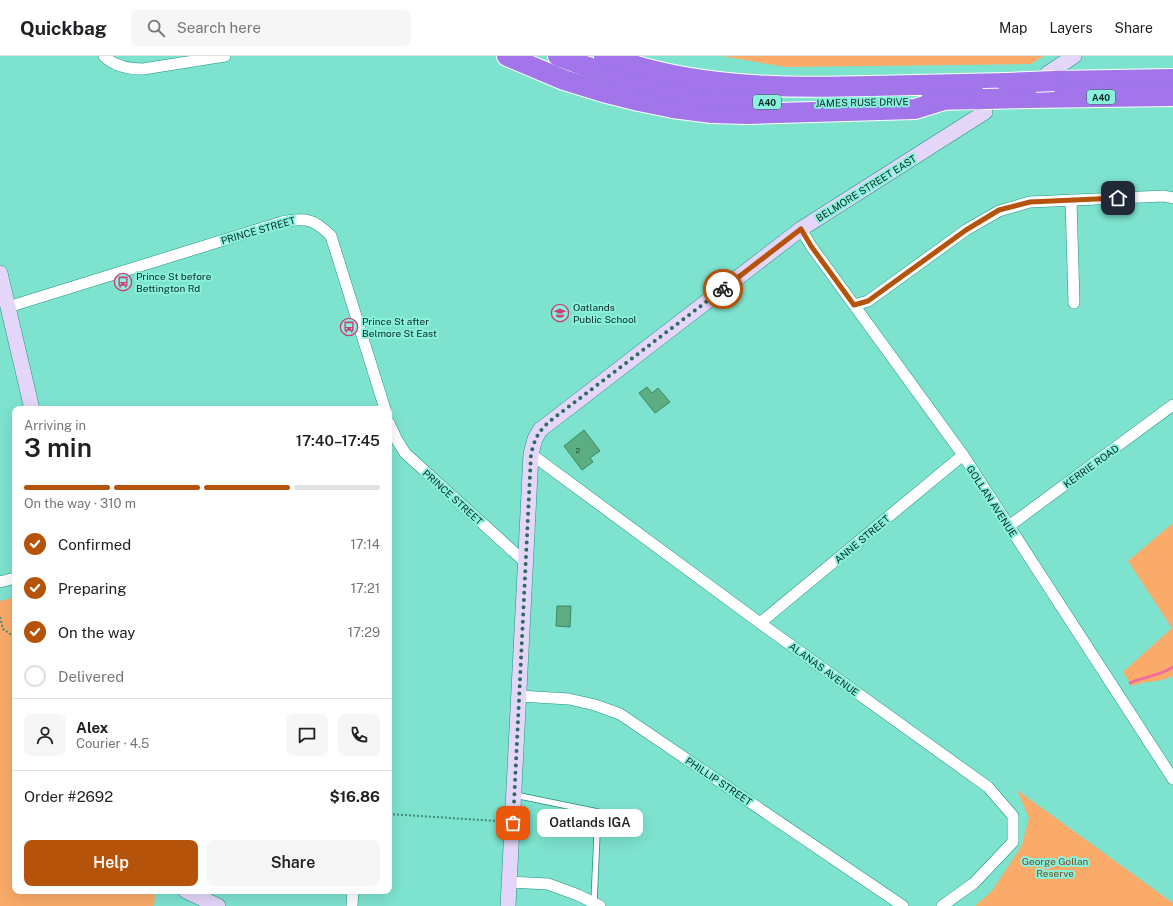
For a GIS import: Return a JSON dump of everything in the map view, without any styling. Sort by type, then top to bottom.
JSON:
[{"type":"highway","points":[[507,56],[564,80],[603,92],[666,107],[712,113],[747,114],[915,109],[944,100]]},
{"type":"highway","name":"JAMES RUSE DRIVE","points":[[558,56],[611,75],[652,86],[686,93],[762,102],[803,103],[944,100],[984,106],[1028,98],[1173,96]]},
{"type":"highway","name":"JAMES RUSE DRIVE","points":[[604,56],[651,70],[690,78],[726,83],[776,87],[1007,83],[1050,77],[1173,79]]},
{"type":"highway","points":[[638,56],[654,61],[776,87]]},
{"type":"street","points":[[104,56],[118,66],[135,69],[225,56]]},
{"type":"street","points":[[1050,77],[1074,56]]},
{"type":"street","name":"BELMORE STREET EAST","points":[[508,906],[520,696],[531,454],[535,439],[540,430],[801,229],[984,106]]},
{"type":"street","points":[[854,305],[868,301],[966,230],[999,210],[1030,202],[1164,196],[1173,198]]},
{"type":"street","points":[[1071,200],[1074,303]]},
{"type":"street","name":"PRINCE STREET","points":[[8,307],[282,222],[299,218],[311,221],[322,227],[331,236],[384,406]]},
{"type":"street","name":"GOLLAN AVENUE","points":[[801,229],[811,246],[963,455],[1173,779]]},
{"type":"street","points":[[0,273],[31,406]]},
{"type":"street","name":"KERRIE ROAD","points":[[1009,526],[1173,405]]},
{"type":"street","name":"PRINCE STREET","points":[[392,429],[405,453],[526,563]]},
{"type":"street","name":"ALANAS AVENUE","points":[[531,454],[760,623],[988,788],[1014,816],[1013,842],[974,883],[942,906]]},
{"type":"street","name":"ANNE STREET","points":[[760,623],[963,455]]},
{"type":"street","points":[[0,582],[12,579]]},
{"type":"street","name":"PHILLIP STREET","points":[[520,696],[569,699],[595,705],[620,714],[903,906]]},
{"type":"street","points":[[510,882],[548,884],[597,904]]},
{"type":"street","points":[[192,894],[218,906]]},
{"type":"street","points":[[352,906],[353,894]]},
{"type":"lane","points":[[514,795],[598,812],[597,904]]},
{"type":"path","points":[[0,617],[3,629],[12,635]]},
{"type":"path","points":[[392,814],[497,821]]},
{"type":"green space","points":[[722,56],[1044,56],[1031,64],[785,67]]},
{"type":"green space","points":[[1173,523],[1173,676],[1163,680],[1132,686],[1123,672],[1172,628],[1128,561]]},
{"type":"green space","points":[[12,598],[12,894],[153,894],[155,895],[154,906],[0,906],[0,601]]},
{"type":"green space","name":"George Gollan Reserve","points":[[1017,790],[1173,903],[1173,906],[975,906],[992,891],[1022,845],[1029,818]]},
{"type":"building","points":[[647,387],[652,393],[658,388],[670,402],[655,413],[639,393]]},
{"type":"building","points":[[584,430],[600,451],[590,458],[593,462],[582,470],[564,446]]},
{"type":"building","points":[[557,606],[571,606],[570,627],[556,626]]},
{"type":"waterway","points":[[1130,683],[1173,667]]},
{"type":"way so far","points":[[513,823],[531,454],[535,439],[540,430],[550,421],[723,289]]},
{"type":"place","name":"Prince St before Bettington Rd","points":[[123,282]]},
{"type":"place","name":"Oatlands Public School","points":[[560,313]]},
{"type":"place","name":"Prince St after Belmore St East","points":[[349,327]]},
{"type":"place","name":"Oatlands IGA","points":[[513,823]]},
{"type":"route","points":[[723,289],[801,229],[811,246],[854,305],[868,301],[966,230],[999,210],[1030,202],[1118,198]]}]
